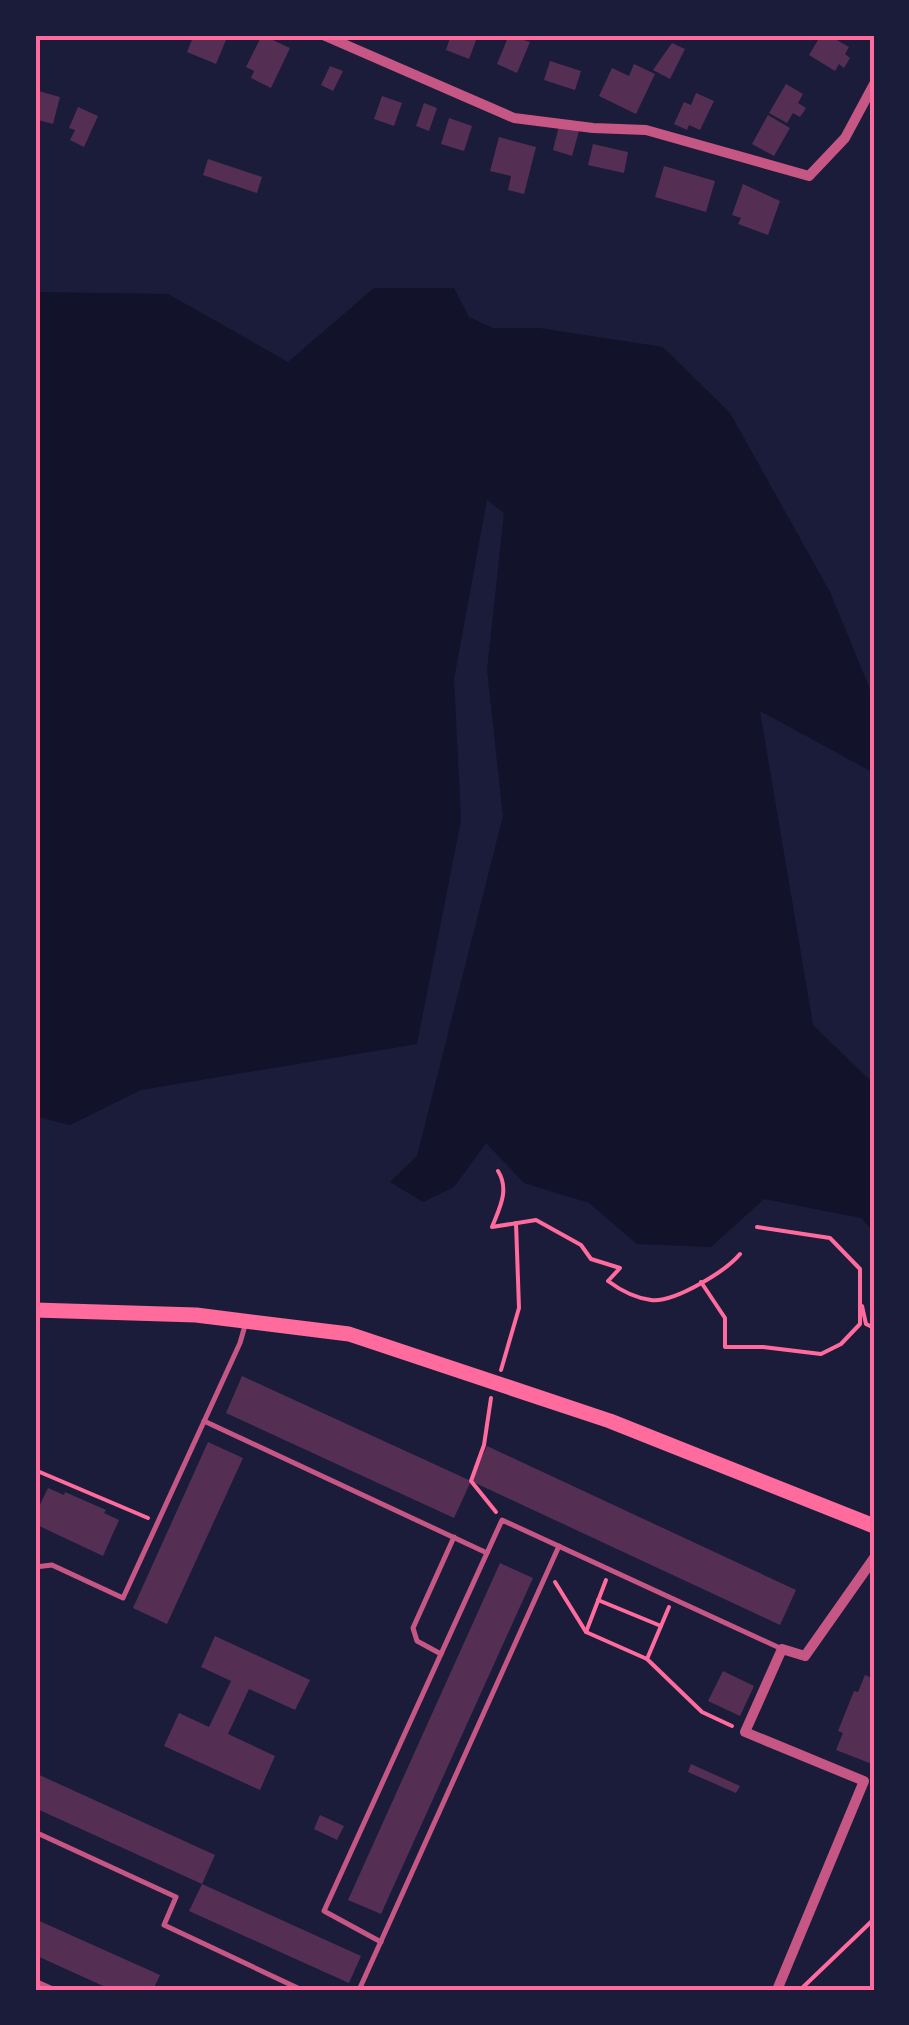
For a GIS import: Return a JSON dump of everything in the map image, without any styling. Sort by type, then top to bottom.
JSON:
[{"type":"main road","points":[[35,1310],[246,1319],[350,1334],[610,1421],[874,1526]]},
{"type":"street","points":[[323,35],[514,118],[646,130],[809,176],[845,138],[874,84]]},
{"type":"street","points":[[777,1990],[864,1781],[745,1732],[782,1649],[805,1656],[874,1558]]},
{"type":"lane","points":[[35,1567],[52,1565],[123,1598],[240,1343],[246,1319]]},
{"type":"lane","points":[[203,1420],[487,1553]]},
{"type":"lane","points":[[381,1942],[324,1911],[502,1520],[782,1649]]},
{"type":"lane","points":[[441,1654],[418,1641],[413,1628],[454,1536]]},
{"type":"lane","points":[[359,1990],[560,1546]]},
{"type":"lane","points":[[864,1781],[874,1770]]},
{"type":"lane","points":[[35,1832],[176,1897],[164,1925],[302,1990]]},
{"type":"lane","points":[[35,1981],[55,1990]]},
{"type":"path","points":[[498,1172],[504,1198],[492,1227],[536,1220],[581,1245],[591,1259],[620,1268],[608,1281],[620,1290],[654,1301],[685,1292],[734,1262],[740,1254]]},
{"type":"path","points":[[701,1282],[725,1318],[725,1348],[762,1347],[821,1354],[841,1344],[860,1324],[860,1269],[830,1238],[757,1226]]},
{"type":"path","points":[[860,1296],[866,1324],[874,1328]]},
{"type":"path","points":[[35,1470],[157,1522]]},
{"type":"path","points":[[586,1632],[610,1569]]},
{"type":"path","points":[[548,1572],[586,1632],[648,1658],[702,1712],[745,1732]]},
{"type":"path","points":[[648,1658],[672,1598]]},
{"type":"path","points":[[598,1600],[661,1626]]},
{"type":"path","points":[[800,1990],[874,1920]]},
{"type":"shaded area","points":[[374,288],[454,288],[469,317],[493,328],[539,328],[663,347],[730,413],[830,592],[874,699],[874,773],[760,711],[813,1025],[874,1084],[874,1232],[861,1218],[764,1199],[711,1247],[637,1244],[589,1203],[524,1183],[486,1143],[454,1187],[423,1202],[390,1182],[417,1156],[503,816],[487,670],[504,513],[487,500],[454,679],[461,820],[417,1044],[141,1090],[70,1125],[35,1116],[35,292],[168,294],[288,362]]},
{"type":"building","points":[[194,35],[228,35],[216,64],[187,52]]},
{"type":"building","points":[[262,35],[290,48],[271,88],[251,78],[254,71],[246,67]]},
{"type":"building","points":[[451,35],[478,35],[469,59],[446,50]]},
{"type":"building","points":[[509,35],[530,42],[517,73],[497,64]]},
{"type":"building","points":[[821,35],[849,47],[845,54],[850,58],[844,68],[839,64],[835,71],[809,55]]},
{"type":"building","points":[[672,43],[685,49],[670,79],[653,70]]},
{"type":"building","points":[[550,61],[581,71],[575,90],[544,80]]},
{"type":"building","points":[[634,64],[655,74],[636,114],[599,96],[612,68],[629,76]]},
{"type":"building","points":[[330,66],[343,71],[333,91],[321,85]]},
{"type":"building","points":[[786,84],[803,94],[798,103],[806,108],[800,117],[793,113],[787,123],[769,113]]},
{"type":"building","points":[[35,90],[60,97],[53,124],[35,119]]},
{"type":"building","points":[[696,93],[714,101],[700,130],[689,125],[687,130],[674,124],[684,102],[691,105]]},
{"type":"building","points":[[382,96],[402,103],[394,126],[374,119]]},
{"type":"building","points":[[424,103],[437,108],[429,131],[416,126]]},
{"type":"building","points":[[78,107],[98,116],[84,147],[70,140],[75,130],[69,128]]},
{"type":"building","points":[[768,115],[790,128],[774,156],[752,144]]},
{"type":"building","points":[[449,118],[472,126],[464,151],[441,144]]},
{"type":"building","points":[[559,126],[579,131],[572,156],[553,150]]},
{"type":"building","points":[[499,137],[536,147],[524,194],[508,190],[511,176],[490,171]]},
{"type":"building","points":[[593,144],[628,152],[624,173],[588,165]]},
{"type":"building","points":[[208,159],[262,177],[257,193],[203,175]]},
{"type":"building","points":[[664,166],[715,181],[706,212],[655,197]]},
{"type":"building","points":[[743,184],[780,201],[768,235],[738,224],[741,218],[732,215]]},
{"type":"building","points":[[242,1376],[471,1481],[454,1518],[226,1413]]},
{"type":"building","points":[[208,1442],[243,1458],[167,1624],[133,1608]]},
{"type":"building","points":[[487,1446],[796,1590],[780,1625],[471,1481]]},
{"type":"building","points":[[48,1488],[106,1510],[104,1513],[119,1520],[103,1556],[35,1524],[35,1515]]},
{"type":"building","points":[[500,1563],[533,1578],[381,1914],[348,1900]]},
{"type":"building","points":[[215,1636],[310,1680],[295,1710],[249,1689],[228,1734],[275,1756],[260,1790],[164,1746],[179,1713],[209,1727],[231,1681],[201,1667]]},
{"type":"building","points":[[723,1671],[754,1686],[740,1716],[708,1701]]},
{"type":"building","points":[[865,1675],[874,1679],[872,1764],[836,1750],[843,1733],[838,1731]]},
{"type":"building","points":[[691,1764],[740,1786],[736,1793],[688,1772]]},
{"type":"building","points":[[35,1773],[215,1855],[202,1884],[35,1808]]},
{"type":"building","points":[[320,1815],[344,1826],[337,1840],[314,1829]]},
{"type":"building","points":[[202,1884],[361,1956],[349,1983],[189,1911]]},
{"type":"building","points":[[35,1919],[160,1975],[153,1990],[112,1990],[35,1955]]}]
